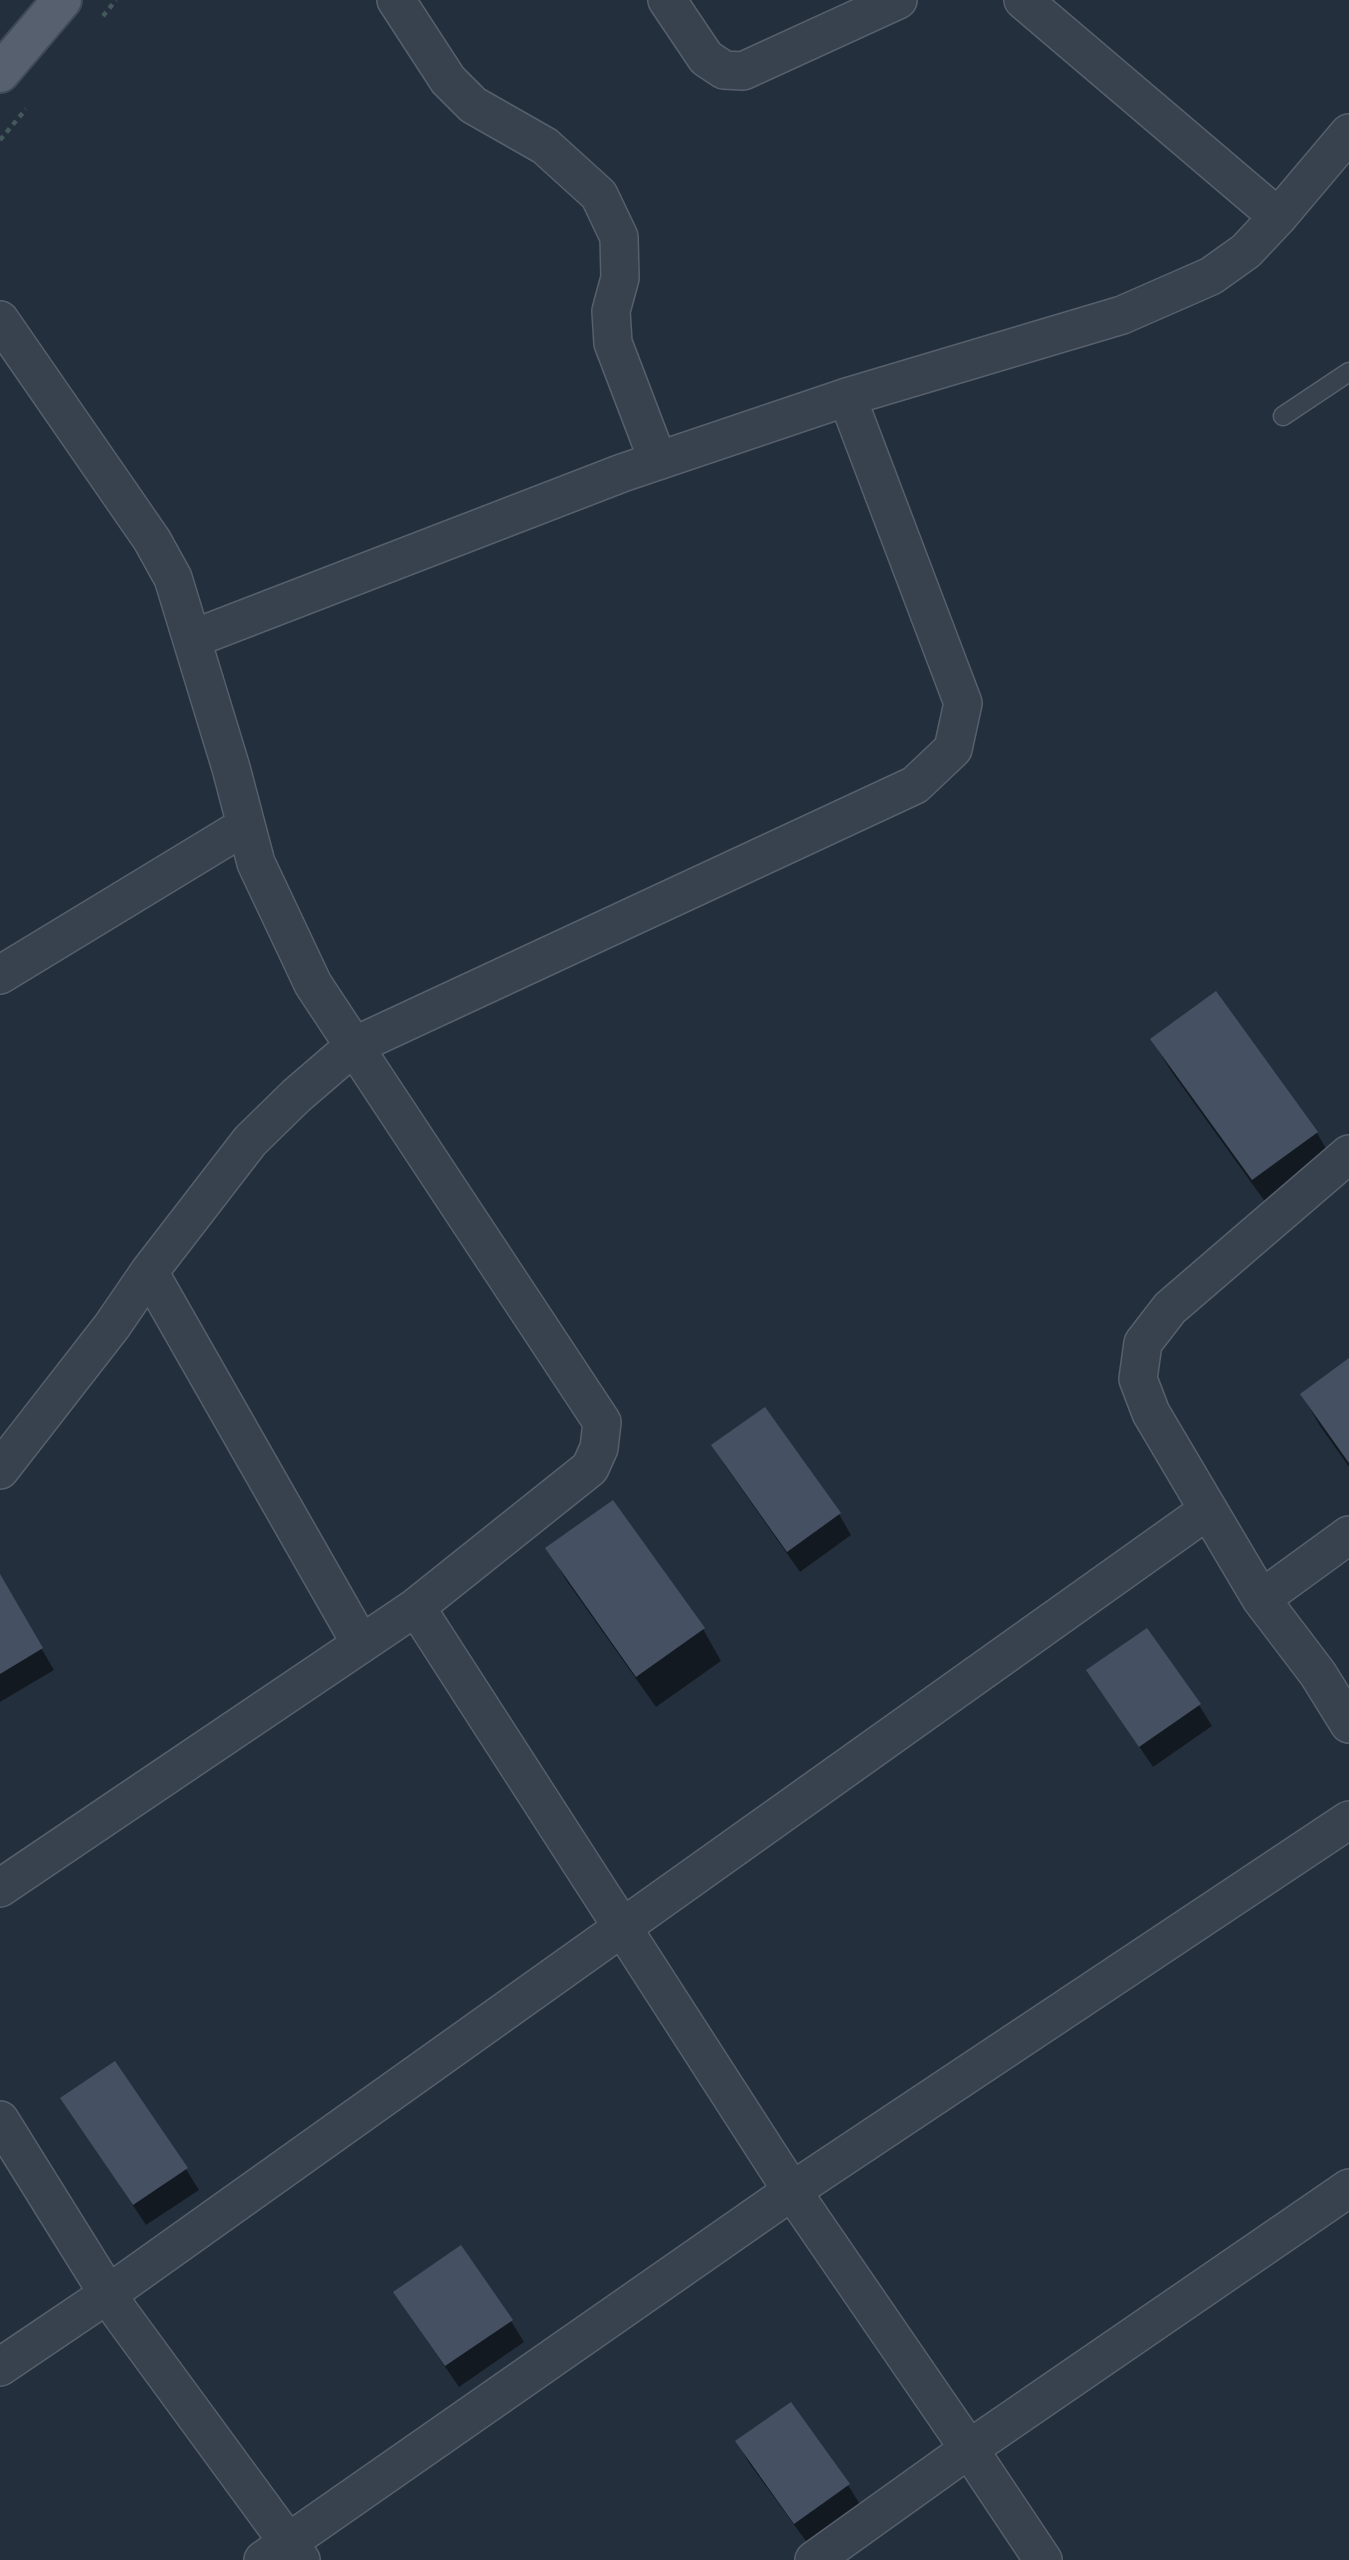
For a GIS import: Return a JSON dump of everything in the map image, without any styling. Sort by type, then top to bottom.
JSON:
[{"type":"main road","points":[[0,73],[62,0]]},
{"type":"street","points":[[396,0],[448,80],[473,105],[545,146],[599,195],[619,237],[620,278],[611,311],[613,343],[658,461]]},
{"type":"street","points":[[667,0],[706,58],[724,70],[743,71],[898,0]]},
{"type":"street","points":[[1023,0],[1278,217]]},
{"type":"street","points":[[192,639],[658,461],[846,397],[1122,315],[1211,276],[1246,251],[1349,133]]},
{"type":"street","points":[[0,320],[152,540],[173,578],[231,768],[256,863],[280,919],[313,984],[602,1422],[599,1448],[590,1468],[416,1607],[0,1888]]},
{"type":"street","points":[[0,1470],[250,1141],[296,1096],[354,1046],[915,785],[953,749],[963,704],[846,397]]},
{"type":"street","points":[[0,975],[245,826]]},
{"type":"street","points":[[1349,1154],[1170,1308],[1143,1343],[1138,1379],[1151,1413],[1261,1599],[1318,1674],[1349,1724]]},
{"type":"street","points":[[149,1272],[361,1644]]},
{"type":"street","points":[[0,2367],[108,2294],[1208,1510]]},
{"type":"street","points":[[1261,1599],[1349,1535]]},
{"type":"street","points":[[416,1607],[792,2191],[1043,2560]]},
{"type":"street","points":[[0,2120],[120,2313],[285,2554],[792,2191],[1349,1820]]},
{"type":"street","points":[[814,2560],[969,2449],[1349,2188]]},
{"type":"lane","points":[[1283,416],[1349,372]]},
{"type":"building","points":[[1216,991],[1318,1132],[1252,1180],[1150,1039]]},
{"type":"building","points":[[1349,1358],[1349,1463],[1300,1394]]},
{"type":"building","points":[[765,1407],[841,1513],[787,1552],[711,1445]]},
{"type":"building","points":[[613,1500],[705,1628],[636,1677],[545,1548]]},
{"type":"building","points":[[0,1574],[43,1648],[0,1674]]},
{"type":"building","points":[[1147,1628],[1201,1704],[1139,1747],[1086,1670]]},
{"type":"building","points":[[115,2061],[188,2168],[133,2205],[60,2098]]},
{"type":"building","points":[[461,2245],[513,2320],[445,2366],[393,2292]]},
{"type":"building","points":[[791,2402],[850,2484],[794,2524],[735,2441]]}]
